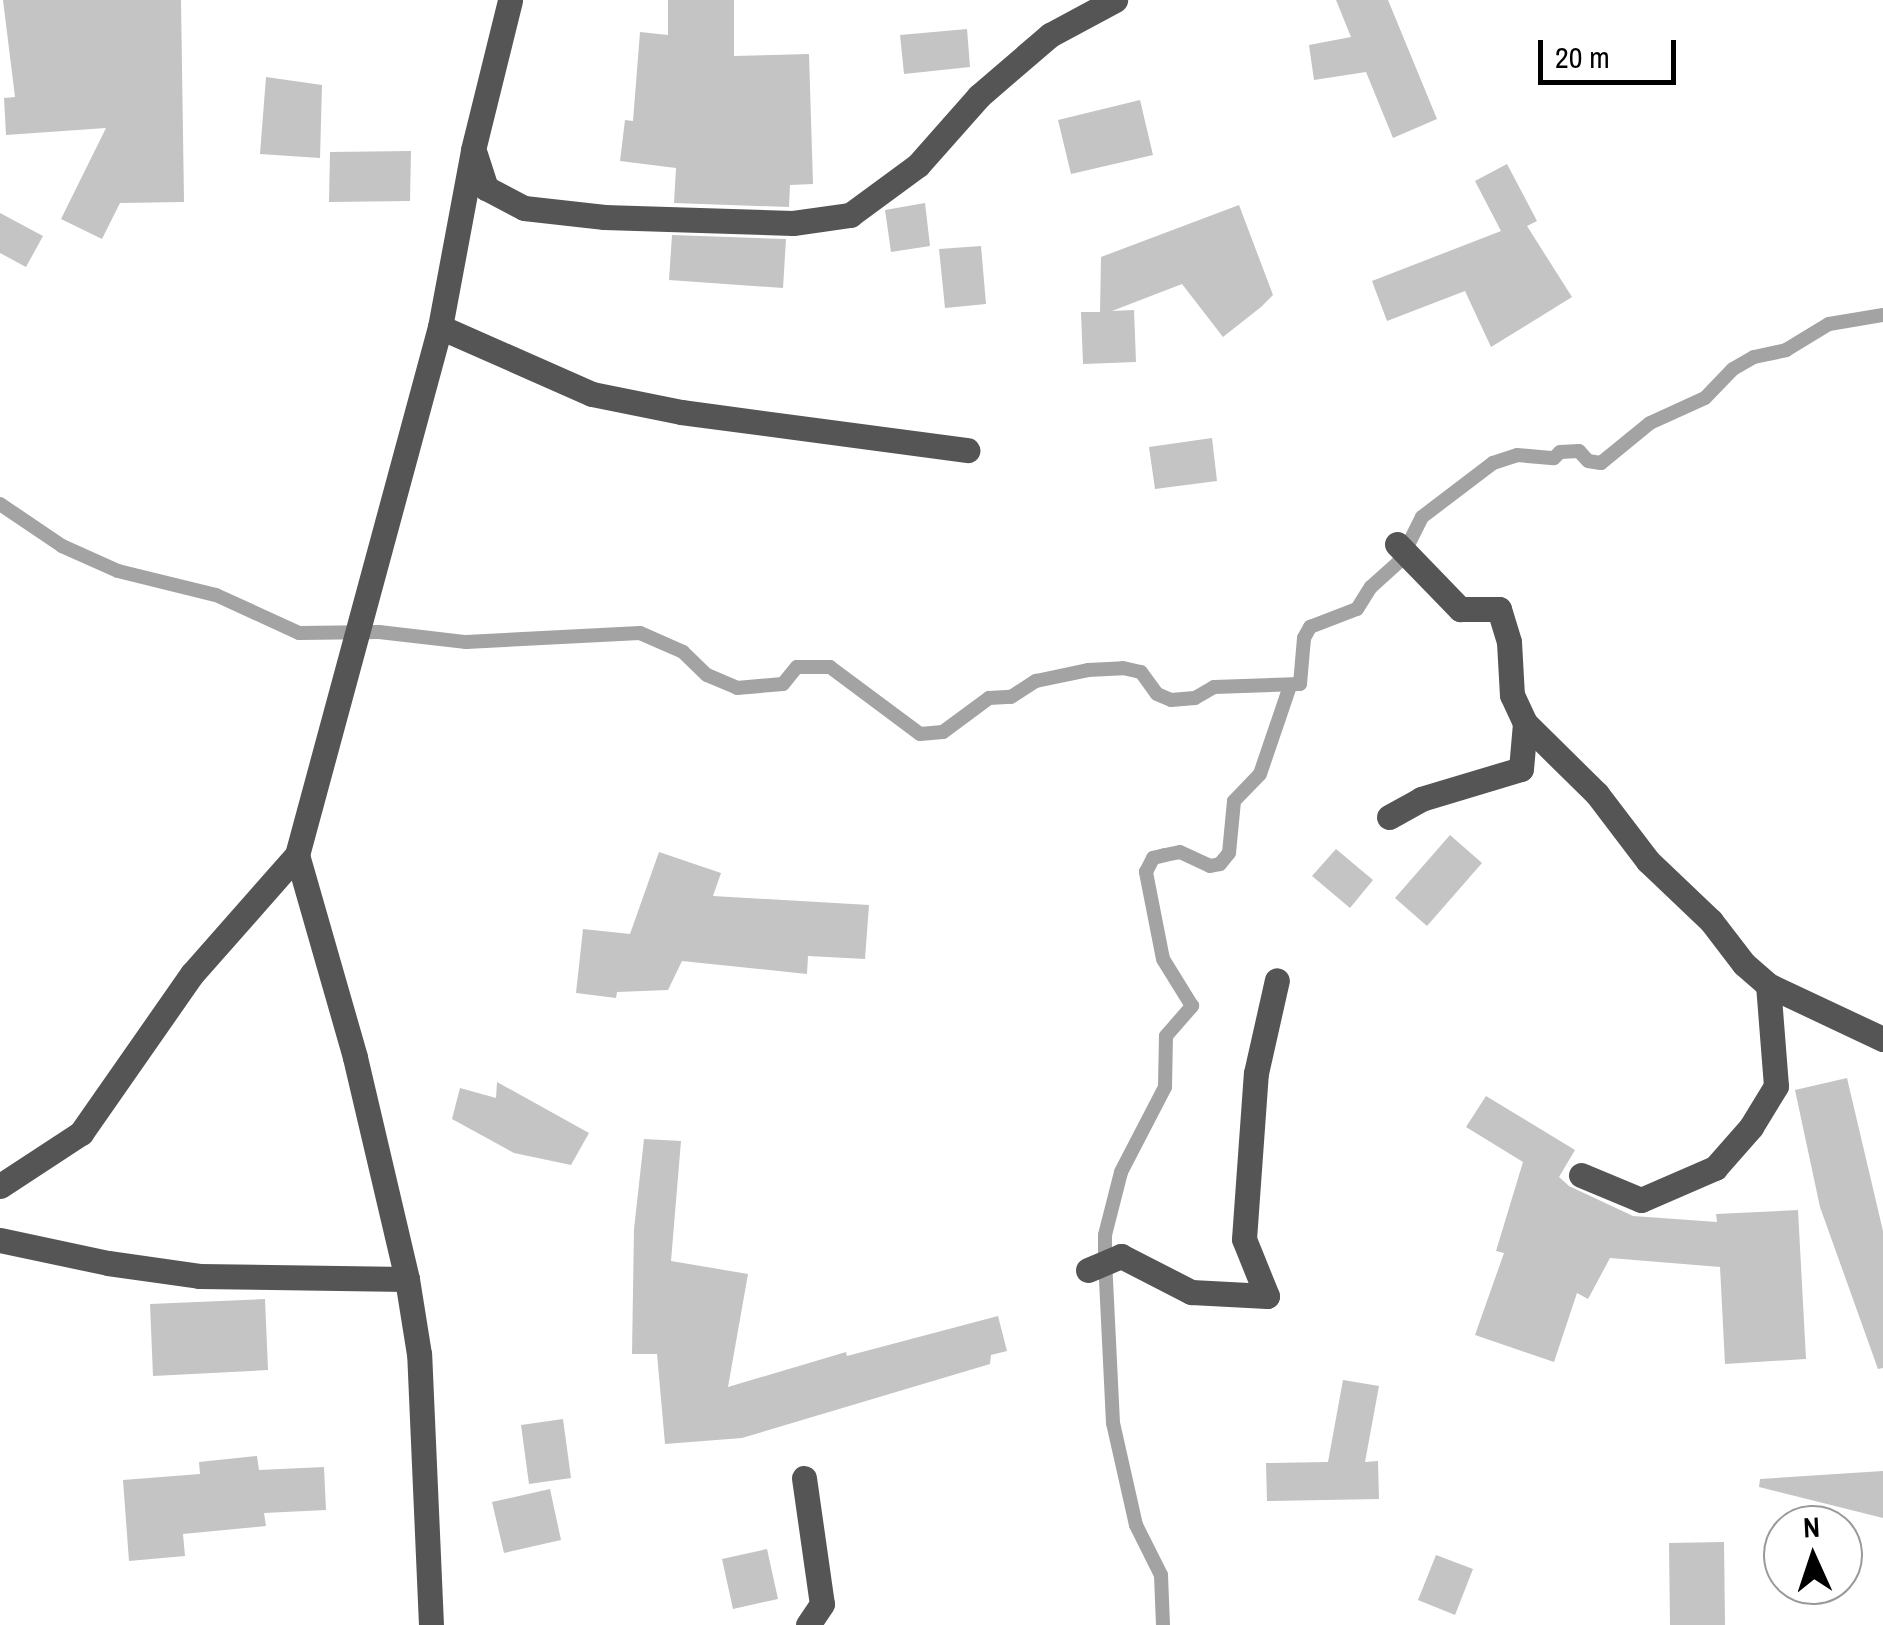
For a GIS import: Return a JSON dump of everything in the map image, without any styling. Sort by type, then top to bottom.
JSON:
[{"type":"street","points":[[0,1186],[82,1133],[192,974],[297,855],[440,327],[473,150],[510,0]]},
{"type":"street","points":[[473,150],[486,188],[524,208],[604,217],[732,222],[793,223],[850,215],[918,166],[979,96],[1050,35],[1114,0]]},
{"type":"street","points":[[440,327],[592,394],[681,412],[967,450]]},
{"type":"street","points":[[1398,544],[1460,609],[1499,609],[1509,642],[1512,695],[1526,723],[1597,794],[1648,862],[1711,921],[1744,964],[1768,986],[1883,1039]]},
{"type":"street","points":[[1389,817],[1421,799],[1521,768],[1526,723]]},
{"type":"street","points":[[297,855],[360,1076],[407,1279],[420,1354],[431,1625]]},
{"type":"street","points":[[1088,1270],[1121,1256],[1190,1292],[1267,1296],[1244,1240],[1256,1074],[1278,980]]},
{"type":"street","points":[[1581,1175],[1640,1200],[1714,1168],[1752,1127],[1776,1086],[1768,986]]},
{"type":"street","points":[[0,1240],[108,1263],[199,1276],[407,1279]]},
{"type":"street","points":[[804,1478],[822,1604],[808,1625]]},
{"type":"building","points":[[3,0],[181,0],[184,202],[120,203],[102,239],[61,219],[106,128],[6,135],[4,98],[15,97]]},
{"type":"building","points":[[668,0],[734,0],[734,56],[809,54],[813,184],[790,185],[789,207],[674,203],[676,168],[620,161],[625,120],[633,121],[640,32],[668,35]]},
{"type":"building","points":[[1336,0],[1388,0],[1437,119],[1393,138],[1366,72],[1314,80],[1309,45],[1351,37]]},
{"type":"building","points":[[967,29],[970,67],[904,74],[900,35]]},
{"type":"building","points":[[266,77],[322,85],[320,158],[260,154]]},
{"type":"building","points":[[1140,100],[1153,155],[1071,174],[1058,120]]},
{"type":"building","points":[[411,151],[410,201],[329,202],[330,152]]},
{"type":"building","points":[[1507,164],[1537,221],[1527,226],[1572,297],[1491,347],[1465,291],[1387,321],[1372,281],[1501,231],[1475,181]]},
{"type":"building","points":[[925,203],[930,246],[891,252],[885,210]]},
{"type":"building","points":[[1239,205],[1273,295],[1223,337],[1182,284],[1112,311],[1134,310],[1136,362],[1083,364],[1081,312],[1100,312],[1101,257]]},
{"type":"building","points":[[0,213],[43,236],[26,267],[0,253]]},
{"type":"building","points":[[672,235],[786,239],[783,288],[669,280]]},
{"type":"building","points":[[981,246],[986,304],[945,308],[939,249]]},
{"type":"building","points":[[1212,438],[1217,481],[1155,489],[1149,447]]},
{"type":"building","points":[[1450,835],[1482,863],[1427,926],[1395,898]]},
{"type":"building","points":[[1336,849],[1373,880],[1350,908],[1312,876]]},
{"type":"building","points":[[659,852],[721,873],[713,896],[869,905],[865,959],[808,956],[807,974],[682,961],[668,990],[617,992],[616,998],[576,993],[583,929],[630,934]]},
{"type":"building","points":[[1847,1078],[1883,1231],[1883,1368],[1878,1369],[1820,1207],[1795,1090]]},
{"type":"building","points":[[497,1082],[589,1133],[571,1165],[514,1153],[452,1119],[460,1088],[496,1098]]},
{"type":"building","points":[[1486,1096],[1575,1150],[1559,1177],[1569,1186],[1633,1216],[1717,1222],[1716,1214],[1798,1210],[1806,1359],[1725,1364],[1720,1267],[1610,1258],[1588,1299],[1577,1293],[1554,1362],[1475,1335],[1504,1253],[1496,1251],[1523,1162],[1466,1127]]},
{"type":"building","points":[[644,1139],[681,1141],[671,1261],[748,1274],[728,1387],[846,1352],[847,1356],[998,1316],[1007,1351],[991,1355],[990,1364],[742,1438],[665,1444],[657,1354],[632,1354],[634,1229]]},
{"type":"building","points":[[265,1299],[268,1370],[153,1376],[150,1304]]},
{"type":"building","points":[[1343,1380],[1379,1386],[1365,1462],[1378,1461],[1379,1499],[1267,1501],[1266,1463],[1328,1462]]},
{"type":"building","points":[[563,1419],[571,1478],[529,1484],[521,1425]]},
{"type":"building","points":[[257,1456],[259,1470],[324,1467],[326,1510],[264,1513],[266,1526],[183,1534],[185,1556],[129,1561],[123,1480],[200,1474],[199,1462]]},
{"type":"building","points":[[1883,1471],[1883,1518],[1863,1513],[1863,1505],[1831,1505],[1759,1487],[1760,1479]]},
{"type":"building","points":[[550,1489],[561,1540],[504,1553],[492,1502]]},
{"type":"building","points":[[1724,1542],[1725,1625],[1670,1625],[1669,1543]]},
{"type":"building","points":[[767,1549],[778,1599],[733,1609],[722,1559]]},
{"type":"building","points":[[1436,1555],[1473,1569],[1455,1615],[1418,1600]]},
{"type":"waterway","points":[[0,504],[62,546],[118,571],[216,595],[299,633],[379,632],[466,642],[640,633],[683,652],[707,675],[737,688],[783,684],[797,667],[830,667],[920,734],[943,732],[989,698],[1011,697],[1036,681],[1088,670],[1123,668],[1141,672],[1157,694],[1171,700],[1195,698],[1214,687],[1300,684],[1304,638],[1310,627],[1357,609],[1371,587],[1400,561],[1422,517],[1493,463],[1517,455],[1554,458],[1560,452],[1579,451],[1588,461],[1601,463],[1650,423],[1705,398],[1733,369],[1754,357],[1786,350],[1829,324],[1883,315]]},
{"type":"waterway","points":[[1163,1625],[1161,1575],[1136,1525],[1113,1423],[1105,1259],[1105,1235],[1121,1172],[1165,1087],[1166,1036],[1192,1006],[1163,959],[1146,872],[1153,858],[1165,855],[1180,852],[1210,866],[1220,864],[1229,853],[1234,801],[1260,774],[1290,686]]}]
